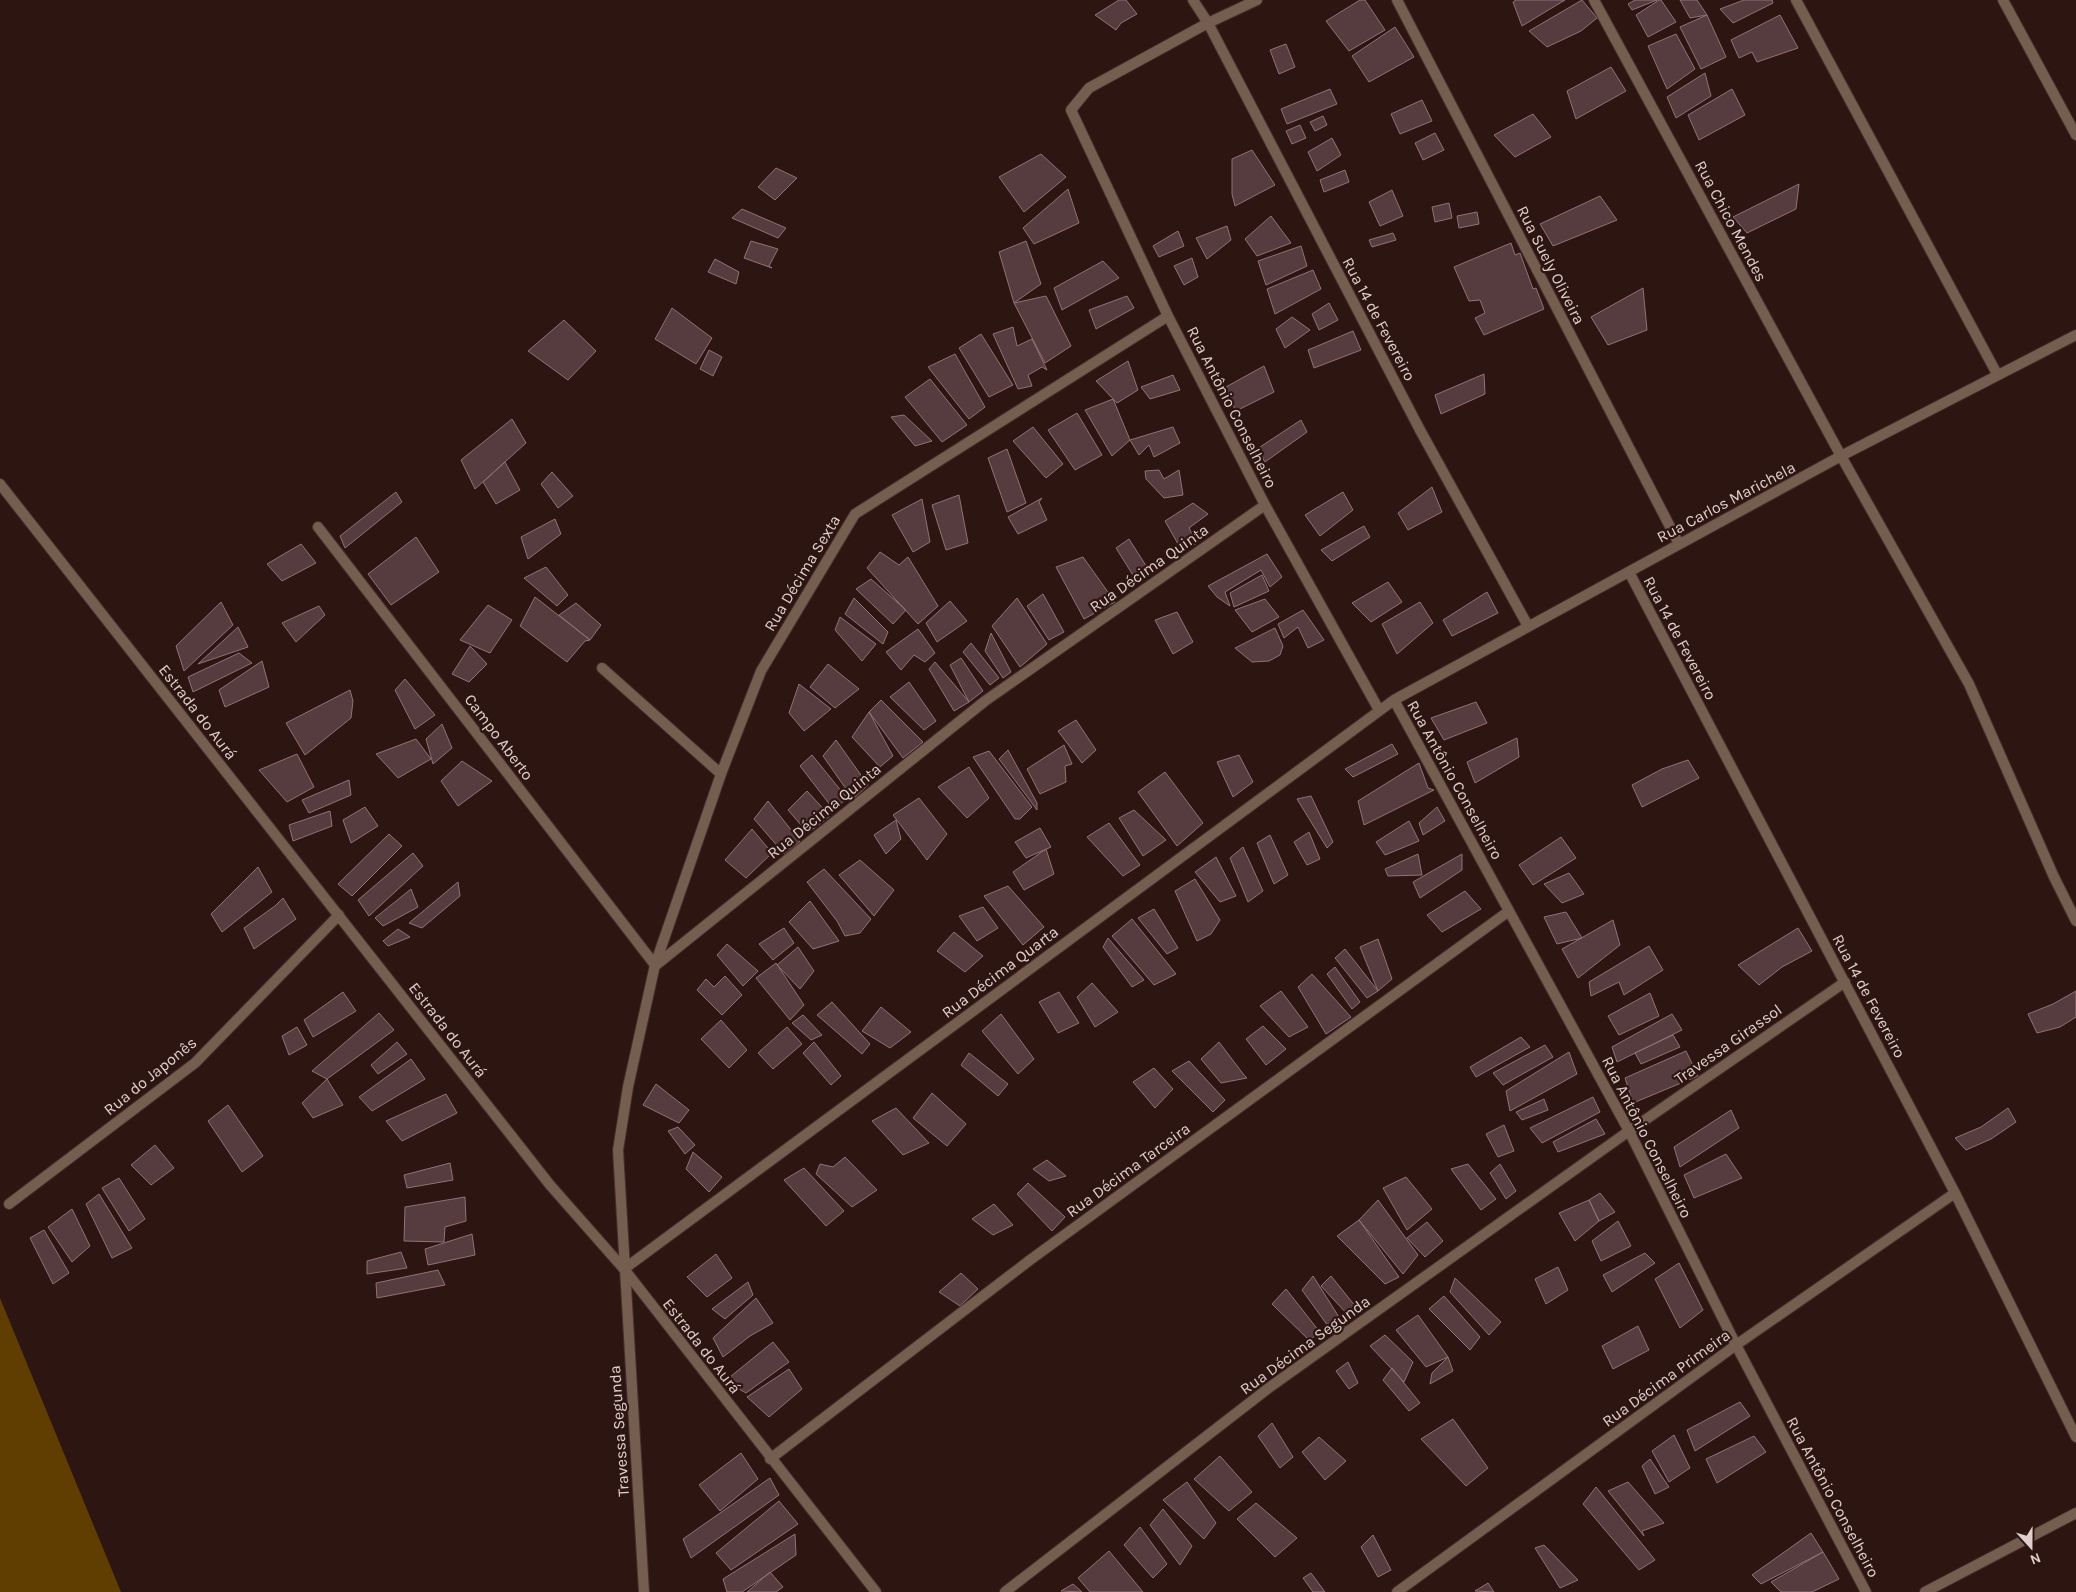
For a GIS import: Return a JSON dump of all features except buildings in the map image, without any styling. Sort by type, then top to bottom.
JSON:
[{"type":"street","points":[[1193,0],[1208,23],[1257,0]]},
{"type":"street","name":"Rua Suely Oliveira","points":[[1397,0],[1679,544]]},
{"type":"street","name":"Rua Chico Mendes","points":[[1594,0],[1842,456]]},
{"type":"street","points":[[1796,0],[1997,374]]},
{"type":"street","points":[[2003,0],[2076,135]]},
{"type":"street","name":"Rua Antônio Conselheiro","points":[[1208,23],[1089,88],[1070,110],[1168,316],[1265,505],[1379,710]]},
{"type":"street","name":"Rua 14 de Fevereiro","points":[[1208,23],[1420,430],[1528,626]]},
{"type":"street","name":"Rua Décima Sexta","points":[[655,966],[721,774],[761,671],[855,514],[1168,316]]},
{"type":"street","name":"Rua Carlos Marichela","points":[[1394,700],[1842,456],[1997,374],[2076,335]]},
{"type":"street","points":[[1842,456],[1969,684],[2054,877],[2076,921]]},
{"type":"street","name":"Estrada do Aurá","points":[[0,484],[550,1185],[624,1269],[770,1459],[876,1592]]},
{"type":"street","name":"Rua Décima Quinta","points":[[655,966],[985,701],[1265,505]]},
{"type":"street","name":"Campo Aberto","points":[[318,527],[655,966]]},
{"type":"street","name":"Rua 14 de Fevereiro","points":[[1629,572],[1955,1192],[2076,1437]]},
{"type":"street","points":[[602,668],[721,774]]},
{"type":"street","name":"Rua Antônio Conselheiro","points":[[1394,700],[1629,1131],[1736,1345],[1866,1592]]},
{"type":"street","name":"Rua Décima Quarta","points":[[624,1269],[1394,700]]},
{"type":"street","name":"Rua Décima Tarceira","points":[[770,1459],[1030,1260],[1509,911]]},
{"type":"street","name":"Rua do Japonês","points":[[9,1204],[195,1063],[338,915]]},
{"type":"street","points":[[624,1269],[618,1150],[628,1087],[655,966]]},
{"type":"street","name":"Travessa Girassol","points":[[1629,1131],[1845,982]]},
{"type":"street","name":"Rua Décima Segunda","points":[[1005,1592],[1270,1387],[1629,1131]]},
{"type":"street","name":"Rua Décima Primeira","points":[[1397,1592],[1736,1345],[1955,1192]]},
{"type":"street","name":"Travessa Segunda","points":[[624,1269],[644,1592]]},
{"type":"street","points":[[1925,1592],[2076,1513]]},
{"type":"shaded area","points":[[0,1298],[121,1592],[0,1592]]}]
